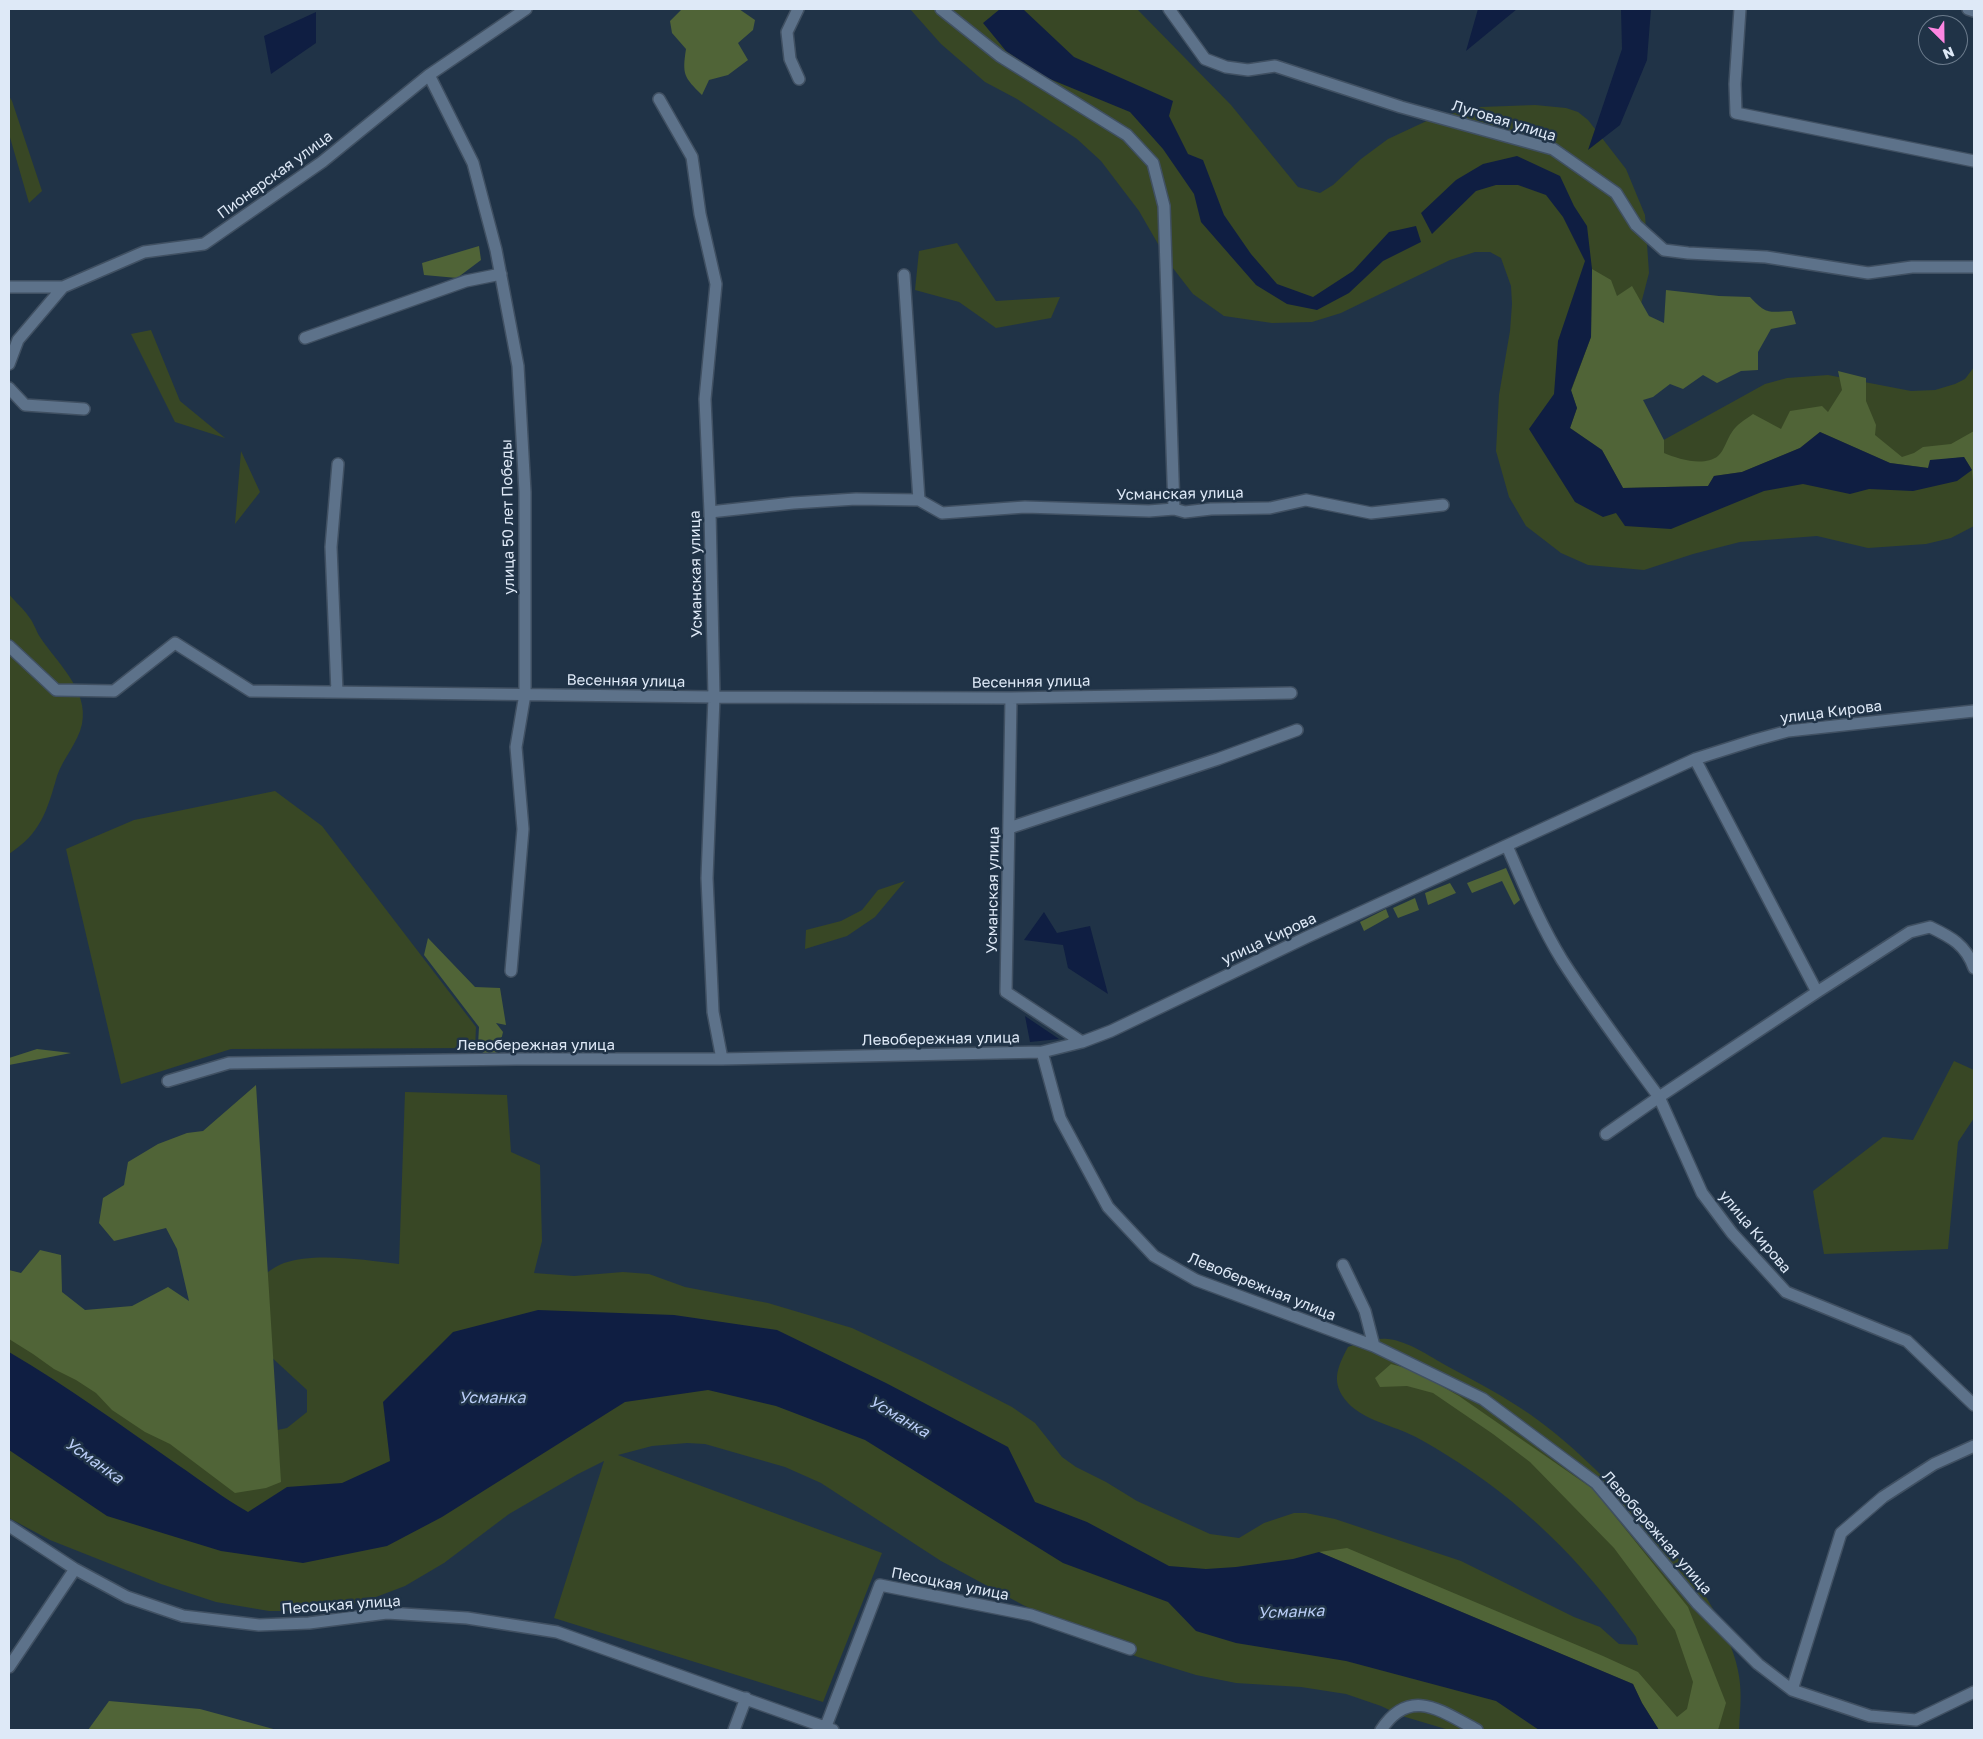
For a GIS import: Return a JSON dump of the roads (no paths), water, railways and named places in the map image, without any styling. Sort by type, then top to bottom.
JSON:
[{"type":"street","name":"Пионерская улица","points":[[9,287],[63,287],[144,252],[204,244],[322,162],[429,76],[526,9]]},
{"type":"street","points":[[798,9],[787,32],[790,58],[799,80]]},
{"type":"street","points":[[941,9],[1000,56],[1126,135],[1153,164],[1164,206],[1174,510]]},
{"type":"street","name":"Луговая улица","points":[[1169,9],[1205,59],[1248,70],[1274,66],[1401,107],[1552,149],[1616,193],[1636,225],[1664,250],[1766,257],[1868,273],[1912,267],[1974,267]]},
{"type":"street","points":[[1740,9],[1735,84],[1736,113],[1974,161]]},
{"type":"street","points":[[1968,9],[1974,11]]},
{"type":"street","name":"улица 50 лет Победы","points":[[429,76],[473,163],[501,274],[518,366],[525,492],[525,694],[516,747],[523,829],[511,971]]},
{"type":"street","name":"Усманская улица","points":[[658,99],[692,157],[700,214],[716,284],[705,400],[710,512],[714,697],[707,878],[713,1012],[722,1059]]},
{"type":"street","points":[[305,338],[466,281],[501,274]]},
{"type":"street","points":[[710,512],[792,503],[856,499],[919,500],[904,275]]},
{"type":"street","points":[[9,364],[18,340],[63,287]]},
{"type":"street","points":[[9,388],[25,405],[84,409]]},
{"type":"street","points":[[337,692],[331,547],[338,464]]},
{"type":"street","name":"Усманская улица","points":[[919,500],[942,513],[1025,507],[1149,511],[1174,510],[1185,512],[1211,509],[1270,508],[1306,500],[1371,513],[1443,505]]},
{"type":"street","name":"Весенняя улица","points":[[9,646],[56,690],[114,691],[175,643],[251,691],[714,697],[1011,698],[1291,693]]},
{"type":"street","name":"Усманская улица","points":[[1011,698],[1006,992],[1082,1042]]},
{"type":"street","name":"улица Кирова","points":[[1042,1052],[1082,1042],[1111,1031],[1307,937],[1695,759],[1788,731],[1974,711]]},
{"type":"street","points":[[1009,828],[1218,759],[1297,730]]},
{"type":"street","points":[[1695,759],[1816,992]]},
{"type":"street","name":"улица Кирова","points":[[1507,846],[1538,914],[1562,958],[1600,1017],[1659,1097],[1702,1193],[1732,1233],[1786,1292],[1906,1341],[1974,1405]]},
{"type":"street","points":[[1606,1134],[1816,992],[1910,932],[1930,927],[1954,939],[1970,956],[1974,968]]},
{"type":"street","name":"Левобережная улица","points":[[168,1081],[229,1063],[517,1059],[722,1059],[1042,1052],[1060,1118],[1108,1207],[1154,1256],[1196,1280],[1374,1346],[1483,1399],[1596,1483],[1697,1602],[1758,1664],[1792,1690],[1870,1716],[1916,1720],[1974,1692]]},
{"type":"street","points":[[1343,1265],[1364,1311],[1374,1346]]},
{"type":"street","points":[[1792,1690],[1841,1533],[1883,1498],[1934,1464],[1974,1446]]},
{"type":"street","name":"Песоцкая улица","points":[[9,1526],[75,1569],[127,1597],[183,1616],[259,1625],[309,1623],[387,1613],[467,1618],[557,1632],[829,1728],[880,1585],[1031,1615],[1130,1649]]},
{"type":"street","points":[[9,1667],[75,1569]]},
{"type":"street","points":[[734,1730],[746,1698]]},
{"type":"street","points":[[1381,1730],[1388,1721],[1405,1707],[1420,1704],[1447,1714],[1477,1730]]},
{"type":"water","points":[[1000,9],[1023,9],[1074,57],[1173,101],[1169,116],[1188,154],[1203,160],[1224,215],[1251,254],[1277,284],[1313,297],[1353,271],[1389,232],[1416,226],[1421,242],[1383,261],[1349,293],[1317,310],[1287,304],[1256,285],[1201,222],[1194,194],[1163,149],[1130,112],[1045,77],[1006,51],[983,23]]},
{"type":"water","points":[[1478,9],[1517,9],[1466,51]]},
{"type":"water","points":[[1621,9],[1651,9],[1647,60],[1620,125],[1588,150],[1622,49]]},
{"type":"water","points":[[316,12],[316,43],[271,74],[264,36]]},
{"type":"water","points":[[1517,156],[1560,176],[1574,206],[1587,226],[1592,269],[1591,337],[1571,390],[1577,408],[1570,428],[1602,450],[1623,488],[1708,486],[1714,476],[1742,472],[1800,448],[1820,432],[1890,463],[1928,468],[1930,460],[1964,457],[1972,470],[1957,481],[1913,491],[1869,489],[1850,494],[1803,484],[1764,491],[1671,529],[1625,526],[1616,513],[1603,517],[1575,502],[1529,429],[1554,394],[1558,341],[1585,261],[1563,217],[1546,195],[1518,185],[1496,185],[1476,191],[1432,234],[1421,213],[1456,180],[1483,164]]},
{"type":"water","points":[[1044,912],[1057,933],[1090,926],[1108,994],[1068,968],[1063,945],[1024,940]]},
{"type":"water","points":[[1025,1016],[1059,1039],[1030,1042]]},
{"type":"water","name":"Усманка","points":[[538,1310],[674,1315],[777,1330],[886,1383],[1008,1447],[1035,1502],[1087,1522],[1169,1566],[1206,1569],[1236,1567],[1293,1559],[1319,1552],[1633,1684],[1642,1703],[1659,1730],[1539,1730],[1496,1701],[1346,1661],[1236,1643],[1196,1631],[1168,1602],[1063,1563],[865,1440],[776,1406],[708,1390],[625,1402],[442,1517],[387,1546],[303,1563],[221,1551],[107,1516],[9,1450],[9,1352],[73,1392],[248,1512],[287,1487],[342,1483],[390,1461],[383,1402],[453,1332]]}]
